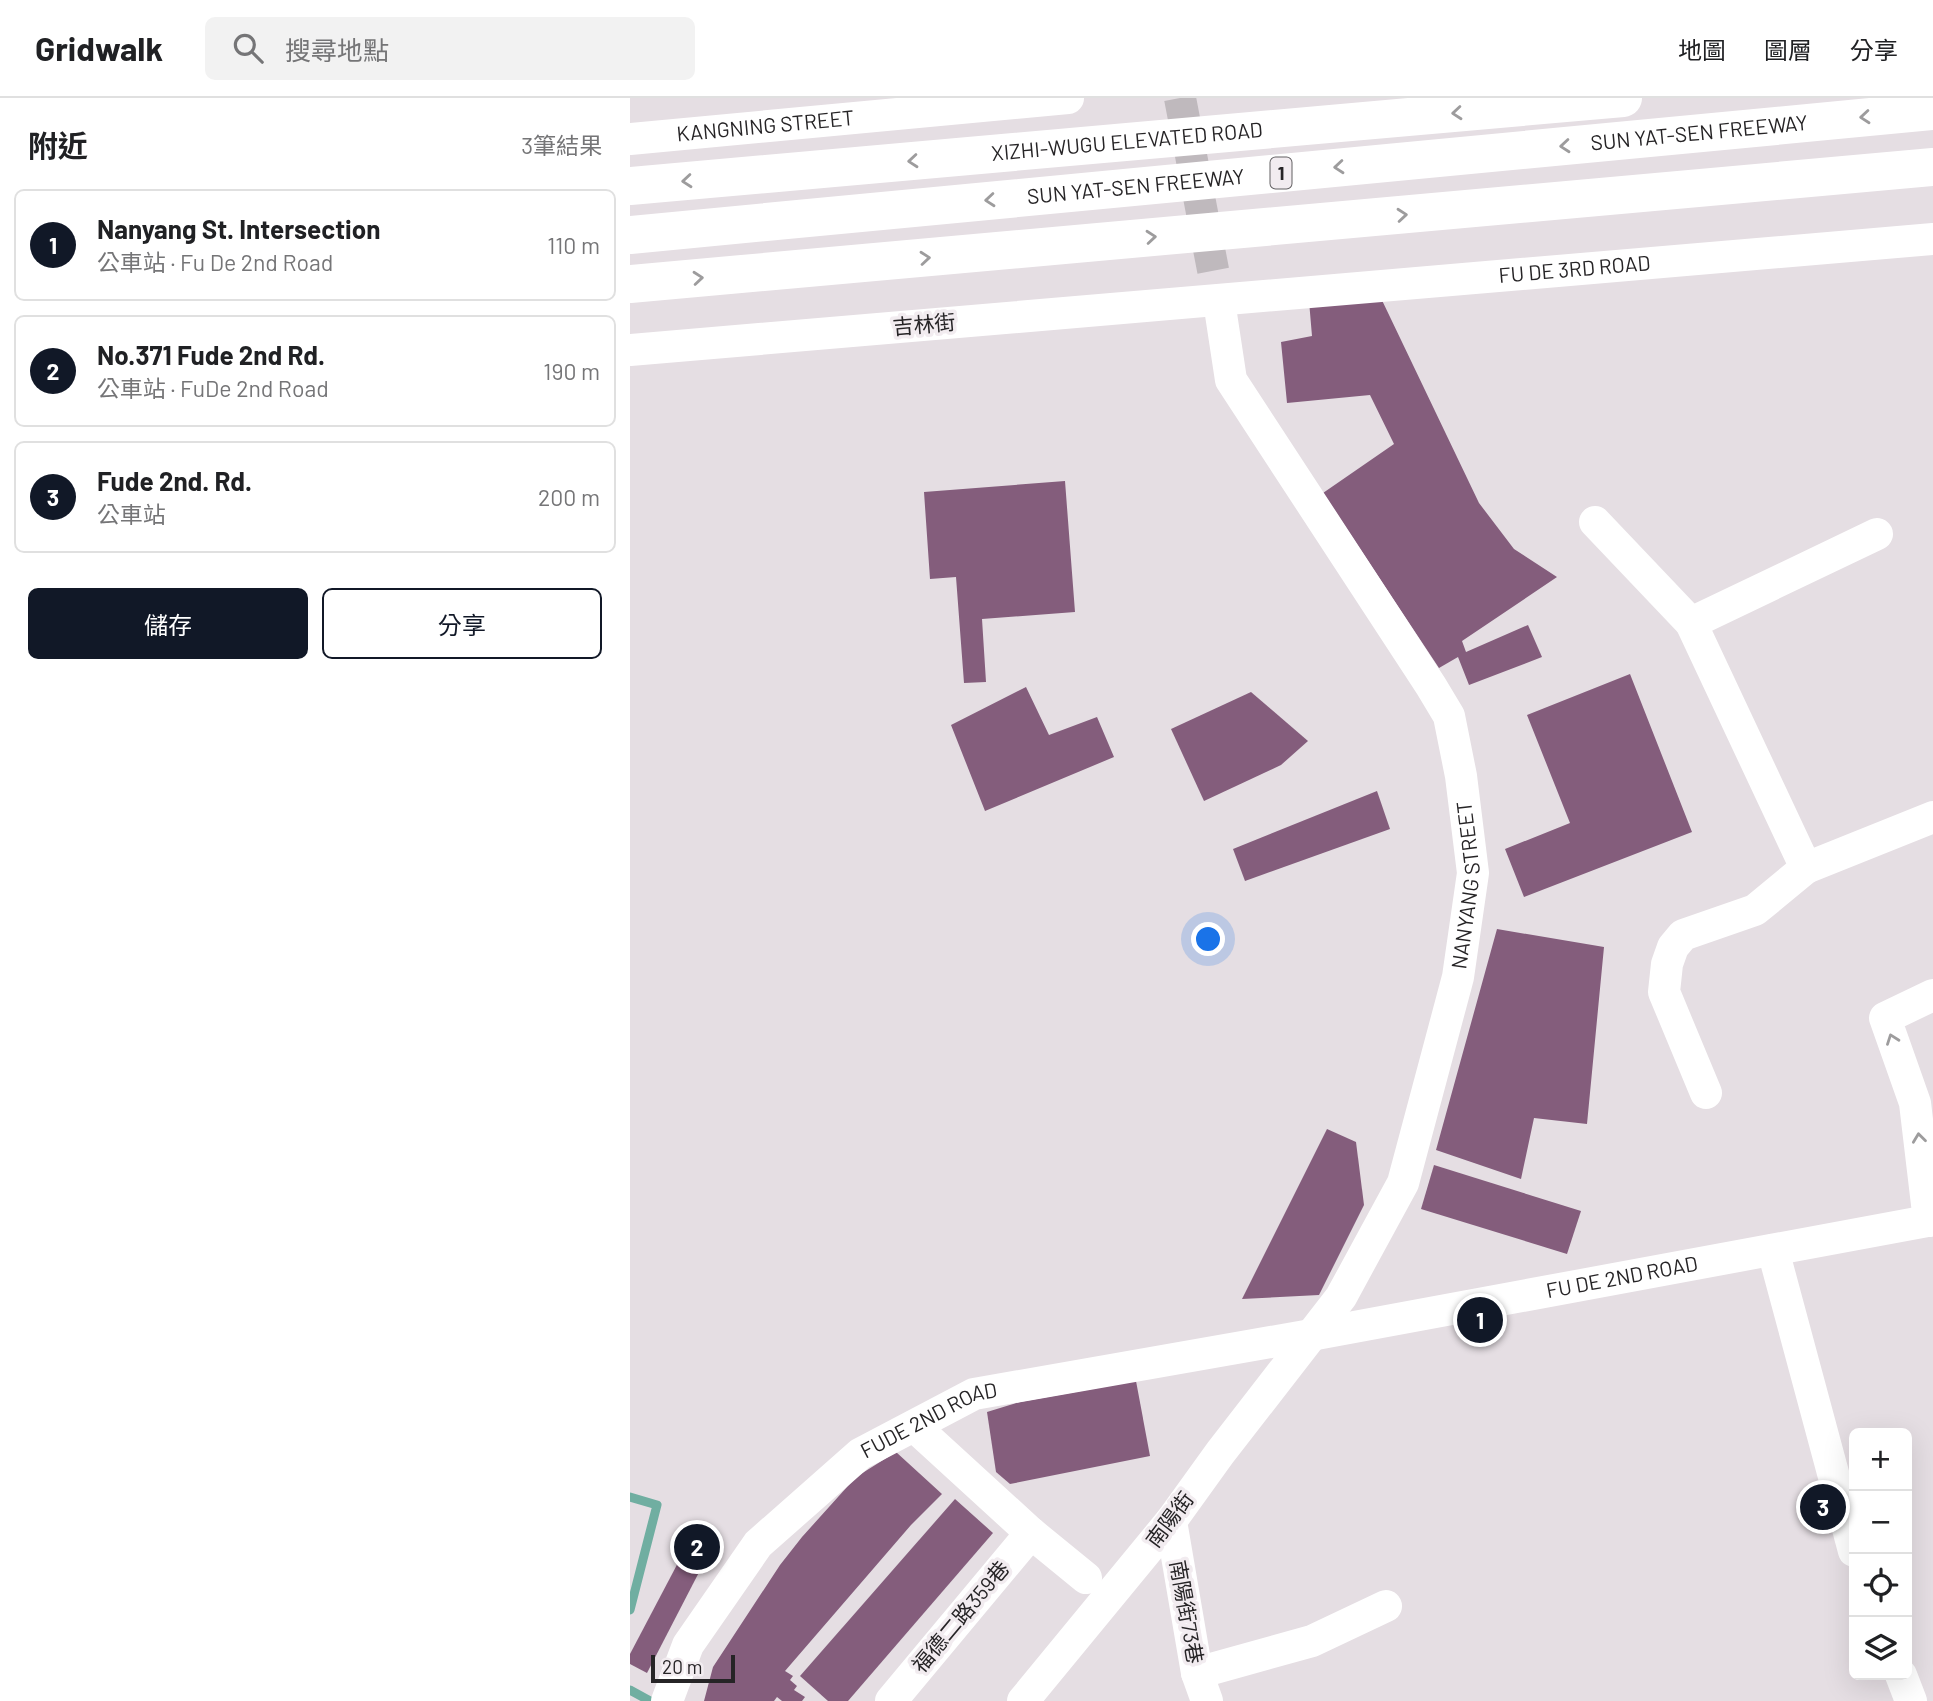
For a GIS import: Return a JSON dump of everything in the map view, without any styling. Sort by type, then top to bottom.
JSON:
[{"type":"highway","name":"XIZHI-WUGU ELEVATED ROAD","points":[[630,186],[1623,98]]},
{"type":"highway","name":"SUN YAT-SEN FREEWAY","points":[[630,235],[1933,111]]},
{"type":"highway","points":[[630,284],[1933,167]]},
{"type":"street","name":"KANGNING STREET","points":[[630,139],[1022,100],[1068,98]]},
{"type":"street","name":"FU DE 3RD ROAD","points":[[1219,301],[1933,239]]},
{"type":"street","name":"吉林街","points":[[630,350],[1219,301]]},
{"type":"street","name":"NANYANG STREET","points":[[1219,301],[1231,380],[1449,716],[1461,776],[1473,873],[1458,977],[1403,1183],[1341,1297],[1311,1335]]},
{"type":"street","points":[[1595,522],[1690,623],[1806,868]]},
{"type":"street","points":[[1690,623],[1877,534]]},
{"type":"street","points":[[1706,1093],[1664,992],[1667,964],[1673,947],[1683,935],[1755,911],[1806,868],[1933,817]]},
{"type":"street","points":[[1931,1220],[1924,1102],[1885,1018],[1933,995]]},
{"type":"street","name":"FU DE 2ND ROAD","points":[[1311,1335],[1931,1220]]},
{"type":"street","points":[[1773,1250],[1849,1532]]},
{"type":"street","name":"FUDE 2ND ROAD","points":[[669,1696],[688,1645],[758,1544],[860,1454],[974,1394],[1311,1335]]},
{"type":"street","name":"南陽街","points":[[1023,1701],[1171,1521],[1311,1335]]},
{"type":"street","points":[[914,1426],[1086,1578]]},
{"type":"street","name":"南陽街73巷","points":[[1171,1521],[1202,1687]]},
{"type":"street","name":"福德二路359巷","points":[[891,1701],[1031,1532]]},
{"type":"street","points":[[1202,1687],[1312,1642],[1386,1606]]},
{"type":"street","points":[[1903,1680],[1911,1701]]},
{"type":"building","points":[[1379,294],[1479,503],[1514,549],[1557,577],[1462,641],[1466,652],[1528,625],[1542,657],[1469,685],[1458,657],[1439,668],[1323,493],[1394,444],[1370,395],[1287,403],[1281,342],[1312,336],[1309,301]]},
{"type":"building","points":[[1065,481],[1075,612],[982,619],[986,682],[964,683],[956,577],[930,579],[924,492]]},
{"type":"building","points":[[1630,674],[1692,832],[1524,897],[1505,849],[1570,823],[1527,715]]},
{"type":"building","points":[[1026,687],[1049,735],[1097,717],[1114,757],[985,811],[951,725]]},
{"type":"building","points":[[1251,692],[1308,741],[1281,765],[1204,801],[1171,729]]},
{"type":"building","points":[[1377,791],[1390,829],[1245,881],[1233,849]]},
{"type":"building","points":[[1497,929],[1604,947],[1587,1124],[1534,1118],[1521,1179],[1436,1150]]},
{"type":"building","points":[[1327,1129],[1356,1142],[1364,1205],[1319,1295],[1242,1299]]},
{"type":"building","points":[[1434,1165],[1581,1211],[1567,1254],[1421,1209]]},
{"type":"building","points":[[1136,1381],[1150,1456],[1010,1484],[996,1472],[987,1412],[1020,1402]]},
{"type":"building","points":[[896,1452],[942,1494],[911,1525],[785,1671],[793,1676],[790,1680],[797,1686],[794,1690],[805,1697],[802,1701],[782,1701],[777,1697],[774,1701],[704,1701],[713,1667],[780,1565],[856,1477]]},
{"type":"building","points":[[955,1499],[993,1533],[848,1701],[828,1701],[800,1676]]},
{"type":"building","points":[[690,1540],[710,1551],[647,1673],[630,1664],[630,1654]]},
{"type":"waterway","points":[[630,1497],[657,1505],[630,1610]]},
{"type":"waterway","points":[[630,1690],[650,1701]]},
{"type":"tunnel","points":[[1180,98],[1219,301]]},
{"type":"place","name":"Nanyang St. Intersection","points":[[1480,1320]]},
{"type":"place","name":"Fude 2nd. Rd.","points":[[1823,1507]]},
{"type":"place","name":"No.371 Fude 2nd Rd.","points":[[697,1547]]}]
